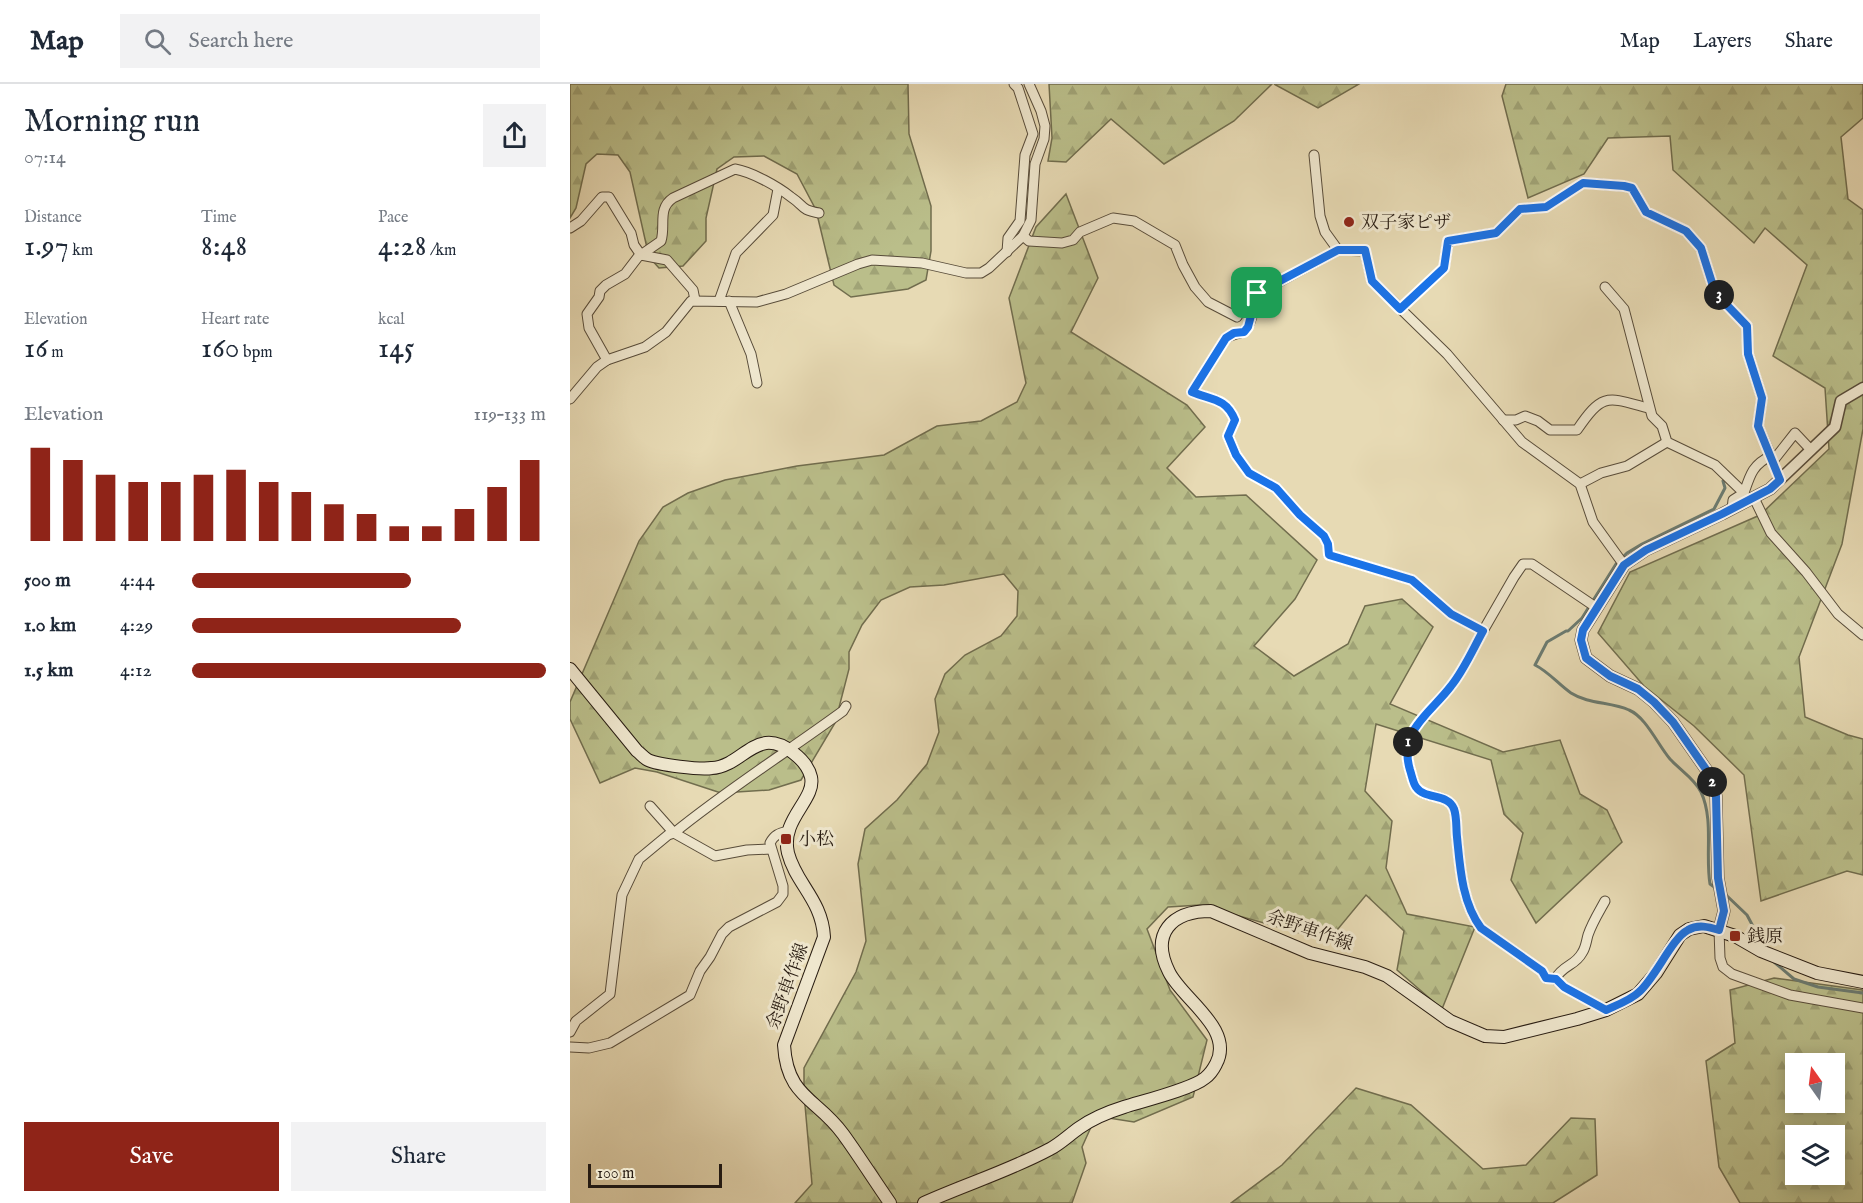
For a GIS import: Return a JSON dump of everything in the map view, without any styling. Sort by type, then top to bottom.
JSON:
[{"type":"main road","points":[[570,669],[637,752],[649,761],[686,767],[712,768],[728,764],[751,749],[766,743],[781,745],[805,764],[811,777],[810,789],[789,824],[788,831]]},
{"type":"main road","name":"余野車作線","points":[[788,831],[786,839],[788,855],[817,906],[823,921],[824,936],[784,1045],[785,1059],[790,1077],[798,1089],[808,1102],[828,1116],[843,1133],[890,1203]]},
{"type":"main road","name":"余野車作線","points":[[924,1203],[1052,1149],[1081,1126],[1100,1115],[1189,1086],[1205,1078],[1217,1063],[1221,1048],[1218,1035],[1211,1023],[1169,974],[1162,937],[1169,924],[1181,916],[1196,911],[1211,911],[1310,953],[1365,967],[1387,976],[1450,1021],[1485,1036],[1504,1037],[1577,1019],[1606,1010],[1638,994],[1656,973],[1680,935],[1689,929],[1704,926],[1735,936],[1761,951],[1817,973],[1863,982]]},
{"type":"street","points":[[1007,252],[1008,238],[1020,221],[1025,155],[1033,134],[1018,88],[1014,84]]},
{"type":"street","points":[[570,399],[597,367],[607,360],[645,347],[656,340],[695,300],[757,302],[786,294],[872,260],[922,263],[971,273],[981,273],[989,268],[1023,236],[1031,220],[1035,164],[1044,139],[1045,126],[1029,84]]},
{"type":"street","points":[[1314,155],[1320,216],[1325,231],[1338,250]]},
{"type":"street","points":[[607,360],[589,328],[587,314],[599,297],[600,291],[625,274],[640,255],[661,241],[665,203],[735,169],[746,171],[792,197],[804,210],[819,213]]},
{"type":"street","points":[[1400,309],[1444,268],[1448,241],[1496,233],[1520,209],[1546,207],[1583,183],[1632,188],[1646,212],[1686,231],[1701,248],[1713,286],[1723,301],[1747,326],[1748,354],[1762,398],[1758,426],[1780,480]]},
{"type":"street","points":[[719,301],[736,254],[772,215],[778,189]]},
{"type":"street","points":[[570,228],[581,221],[602,197],[609,197],[631,232],[634,245],[640,255],[667,260],[693,290],[695,300]]},
{"type":"street","points":[[1023,236],[1029,241],[1062,243],[1073,240],[1080,232],[1113,218],[1134,221],[1175,245],[1195,287],[1208,302],[1237,317],[1248,299],[1257,293],[1338,250],[1365,250],[1372,281],[1447,354],[1522,442],[1580,484],[1593,522],[1624,565]]},
{"type":"street","points":[[1605,287],[1624,309],[1648,408],[1662,426],[1667,442],[1715,465],[1749,495],[1771,533],[1806,572],[1838,614],[1863,635]]},
{"type":"street","points":[[1257,293],[1248,327],[1244,332],[1234,333],[1226,338],[1192,392],[1224,403],[1231,410],[1235,420],[1228,436],[1236,455],[1249,473],[1276,488],[1300,515],[1324,536],[1328,544],[1329,555],[1412,580],[1451,614],[1483,631]]},
{"type":"street","points":[[729,302],[751,354],[757,383]]},
{"type":"street","points":[[1863,388],[1841,401],[1835,427],[1770,489],[1749,495],[1732,509],[1646,550],[1624,565],[1583,630],[1581,640],[1586,658],[1610,676],[1638,689],[1654,702],[1673,722],[1710,775],[1716,796],[1718,878],[1724,911],[1719,930],[1720,958],[1723,967],[1732,974],[1790,995],[1863,1008]]},
{"type":"street","points":[[1503,420],[1516,420],[1525,416],[1538,421],[1550,430],[1577,430],[1597,405],[1605,400],[1614,399],[1648,408]]},
{"type":"street","points":[[1749,495],[1750,472],[1756,465],[1772,458],[1795,433],[1811,450]]},
{"type":"street","points":[[1580,484],[1601,473],[1627,466],[1667,442]]},
{"type":"street","points":[[1597,608],[1532,564],[1523,564],[1452,685],[1414,728],[1407,744],[1406,757],[1415,787],[1421,792],[1447,801],[1454,809],[1460,869],[1474,919],[1481,928],[1542,971],[1546,978],[1556,979],[1564,987],[1606,1010]]},
{"type":"street","points":[[570,1032],[576,1021],[610,994],[622,895],[639,859],[735,786],[789,751],[843,711],[846,706]]},
{"type":"street","points":[[650,806],[674,833],[715,856],[747,850],[771,849]]},
{"type":"street","points":[[570,1047],[589,1048],[610,1043],[690,995],[699,971],[710,957],[722,934],[729,927],[777,902],[783,894],[783,886],[771,849],[772,838],[778,833],[788,831]]},
{"type":"street","points":[[1556,979],[1566,965],[1575,963],[1582,954],[1587,936],[1605,901]]},
{"type":"green space","points":[[570,84],[908,84],[909,134],[931,206],[931,251],[926,280],[908,289],[851,297],[834,285],[816,210],[797,174],[764,156],[734,157],[717,169],[706,218],[706,241],[683,266],[659,268],[649,257],[630,172],[618,155],[597,154],[586,164],[576,208],[570,218]]},
{"type":"green space","points":[[1049,84],[1272,84],[1234,121],[1164,164],[1111,119],[1066,162],[1048,161],[1052,138]]},
{"type":"green space","points":[[1274,84],[1359,84],[1318,108]]},
{"type":"green space","points":[[1506,84],[1863,84],[1863,118],[1841,137],[1848,199],[1863,210],[1863,429],[1842,544],[1799,657],[1805,717],[1863,739],[1863,875],[1847,871],[1761,901],[1744,775],[1694,726],[1644,686],[1598,633],[1630,572],[1760,515],[1829,449],[1825,388],[1773,356],[1807,265],[1765,228],[1754,243],[1673,170],[1670,136],[1608,138],[1584,174],[1528,198],[1502,96]]},
{"type":"green space","points":[[1066,194],[1098,278],[1071,332],[1187,405],[1205,427],[1167,468],[1196,497],[1246,495],[1317,560],[1295,599],[1254,646],[1294,676],[1348,644],[1365,606],[1402,599],[1433,627],[1390,704],[1503,752],[1560,740],[1580,794],[1607,810],[1622,842],[1536,923],[1511,880],[1523,833],[1504,814],[1491,760],[1376,724],[1365,791],[1392,821],[1386,868],[1407,914],[1475,927],[1442,1009],[1397,970],[1404,931],[1366,895],[1328,941],[1200,905],[1168,907],[1147,929],[1170,990],[1207,1040],[1193,1097],[1134,1122],[1096,1116],[1082,1147],[1086,1163],[1072,1203],[795,1203],[812,1184],[804,1068],[856,972],[866,941],[858,864],[865,829],[897,800],[927,764],[939,732],[935,699],[945,674],[965,655],[1001,636],[1017,616],[1018,591],[1004,574],[944,585],[910,587],[881,600],[862,625],[849,652],[849,669],[835,723],[801,780],[769,790],[721,793],[657,772],[635,768],[600,783],[570,719],[570,702],[639,541],[663,507],[688,493],[725,480],[797,466],[884,455],[937,426],[981,421],[1017,402],[1026,383],[1009,298],[1036,227]]},
{"type":"green space","points":[[1774,978],[1863,990],[1863,1203],[1740,1203],[1719,1167],[1706,1061],[1735,1043],[1730,990]]},
{"type":"green space","points":[[1356,1088],[1411,1105],[1483,1169],[1526,1165],[1571,1118],[1595,1119],[1597,1175],[1553,1203],[1231,1203],[1282,1165]]},
{"type":"waterway","points":[[1717,889],[1710,884],[1707,814],[1701,792],[1695,783],[1670,759],[1646,725],[1635,714],[1622,707],[1578,697],[1535,665],[1547,642],[1568,631],[1582,618],[1616,564],[1627,553],[1714,509],[1725,488],[1723,481]]},
{"type":"waterway","points":[[1725,894],[1747,915],[1764,947]]},
{"type":"waterway","points":[[1774,962],[1794,979],[1818,987],[1863,993]]},
{"type":"place","name":"双子家ピザ","points":[[1349,222]]},
{"type":"place","name":"小松","points":[[786,839]]},
{"type":"place","name":"銭原","points":[[1735,936]]},
{"type":"route","points":[[1583,183],[1632,188],[1646,212],[1686,231],[1701,248],[1713,286],[1723,301],[1747,326],[1748,354],[1762,398],[1758,426],[1780,480],[1770,489],[1646,550],[1624,565],[1583,630],[1581,640],[1586,658],[1593,665],[1638,689],[1673,722],[1710,775],[1716,796],[1718,878],[1724,911],[1719,930],[1704,926],[1689,929],[1680,935],[1656,973],[1638,994],[1606,1010],[1564,987],[1556,979],[1546,978],[1542,971],[1481,928],[1474,919],[1460,869],[1454,809],[1447,801],[1421,792],[1415,787],[1406,757],[1407,744],[1414,728],[1452,685],[1483,631],[1451,614],[1412,580],[1329,555],[1328,544],[1324,536],[1300,515],[1276,488],[1263,483],[1249,473],[1236,455],[1228,436],[1235,420],[1231,410],[1224,403],[1192,392],[1226,338],[1234,333],[1244,332],[1248,327],[1257,293],[1338,250],[1365,250],[1372,281],[1400,309],[1444,268],[1448,241],[1496,233],[1520,209],[1546,207],[1583,183]]}]
